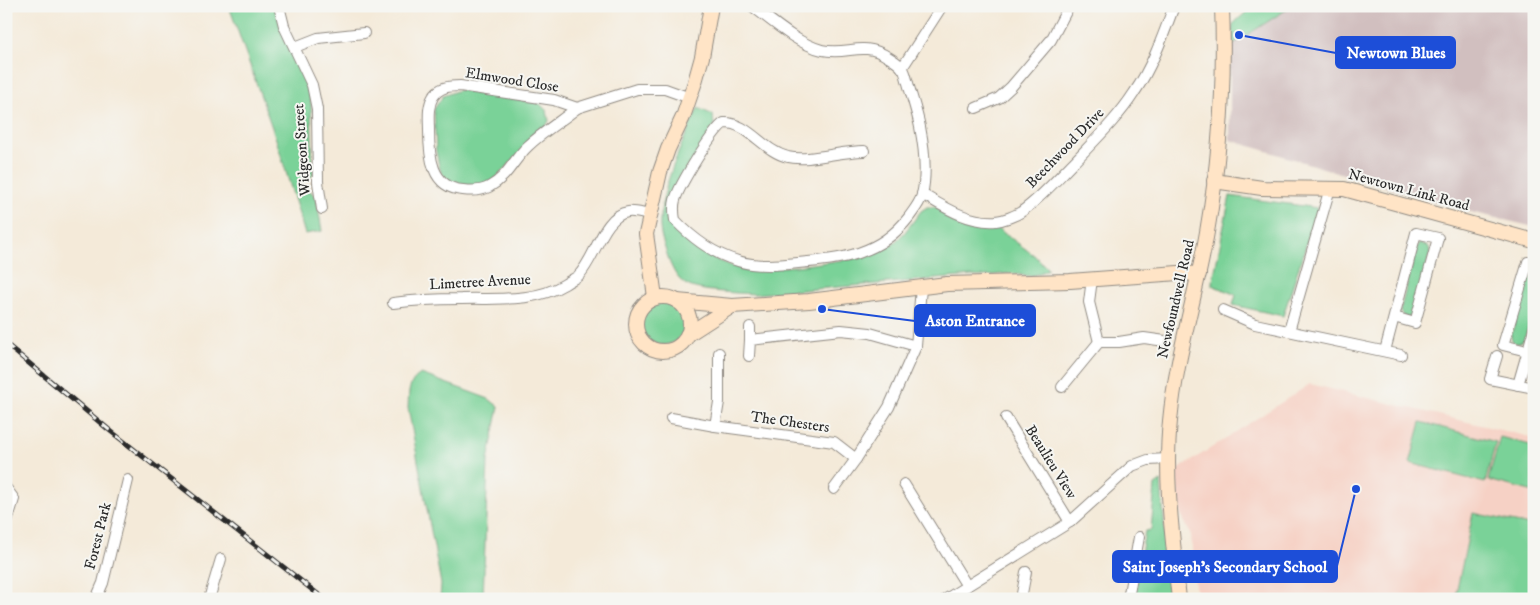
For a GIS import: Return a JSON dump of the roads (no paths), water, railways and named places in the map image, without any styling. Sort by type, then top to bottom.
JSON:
[{"type":"street","name":"Widgeon Street","points":[[279,6],[284,26],[312,84],[317,109],[318,182],[322,209]]},
{"type":"street","points":[[655,297],[646,234],[660,172],[690,98],[702,57],[711,6]]},
{"type":"street","points":[[752,6],[786,31],[822,50],[837,51],[869,48],[880,52],[902,68],[913,97],[922,134],[924,159],[922,194],[917,207],[904,224],[893,236],[884,242],[853,255],[811,262],[776,264],[739,262],[698,240],[675,220],[674,202],[680,187],[713,135],[724,124],[739,126],[776,153],[794,159],[864,151]]},
{"type":"street","points":[[902,68],[942,6]]},
{"type":"street","points":[[976,108],[999,98],[1011,87],[1051,40],[1069,6]]},
{"type":"street","name":"Beechwood Drive","points":[[922,194],[972,220],[997,221],[1019,213],[1035,201],[1090,145],[1134,94],[1145,76],[1174,6]]},
{"type":"street","name":"Newfoundwell Road","points":[[1179,599],[1169,491],[1169,423],[1178,361],[1208,231],[1222,119],[1224,57],[1222,6]]},
{"type":"street","points":[[295,47],[318,38],[364,33]]},
{"type":"street","name":"Elmwood Close","points":[[577,108],[554,100],[460,86],[447,86],[439,90],[433,97],[429,107],[429,153],[433,169],[446,186],[459,190],[473,191],[487,188],[503,178],[529,146],[577,108],[637,90],[665,88],[690,98]]},
{"type":"street","name":"Newtown Link Road","points":[[1214,181],[1262,188],[1328,187],[1353,191],[1534,241]]},
{"type":"street","points":[[1289,331],[1328,194],[1328,187]]},
{"type":"street","name":"Limetree Avenue","points":[[393,303],[418,300],[525,297],[544,293],[578,276],[611,221],[620,214],[629,211],[650,215]]},
{"type":"street","points":[[1385,350],[1416,234],[1438,238],[1415,323],[1394,317]]},
{"type":"street","points":[[1527,351],[1503,345],[1528,262],[1534,263]]},
{"type":"street","points":[[677,301],[732,306],[809,301],[947,284],[1092,279],[1178,273],[1199,274]]},
{"type":"street","points":[[1092,279],[1089,302],[1099,342]]},
{"type":"street","points":[[834,489],[856,459],[889,407],[916,346],[921,288]]},
{"type":"street","points":[[664,296],[677,301],[685,307],[690,319],[688,334],[680,345],[668,350],[658,351],[649,347],[641,340],[636,329],[636,318],[640,308],[655,297],[664,296]]},
{"type":"street","points":[[688,334],[732,306]]},
{"type":"street","points":[[1223,310],[1255,324],[1385,350],[1401,355]]},
{"type":"street","points":[[749,356],[750,327]]},
{"type":"street","points":[[1518,385],[1534,329]]},
{"type":"street","points":[[750,340],[841,330],[870,334],[916,346]]},
{"type":"street","points":[[1099,342],[1119,342],[1144,338],[1166,341]]},
{"type":"street","points":[[1062,387],[1099,342]]},
{"type":"street","points":[[715,426],[719,402],[719,353]]},
{"type":"street","points":[[1497,356],[1490,379],[1534,388]]},
{"type":"street","name":"The Chesters","points":[[671,418],[715,426],[834,442],[856,459]]},
{"type":"street","name":"Beaulieu View","points":[[1006,418],[1070,522]]},
{"type":"street","name":"Beaulieu View","points":[[946,599],[1070,522],[1132,466],[1148,460],[1168,459]]},
{"type":"street","name":"Forest Park","points":[[96,599],[103,583],[128,480]]},
{"type":"street","points":[[904,484],[967,586]]},
{"type":"street","points":[[6,488],[14,499],[6,525]]},
{"type":"street","points":[[1128,599],[1139,536]]},
{"type":"street","points":[[209,599],[220,559]]},
{"type":"street","points":[[1021,599],[1026,572]]},
{"type":"railway","points":[[6,344],[108,429],[324,599]]},
{"type":"place","name":"Newtown Blues","points":[[1239,35]]},
{"type":"place","name":"Aston Entrance","points":[[822,309]]},
{"type":"place","name":"Saint Joseph's Secondary School","points":[[1356,489]]}]
